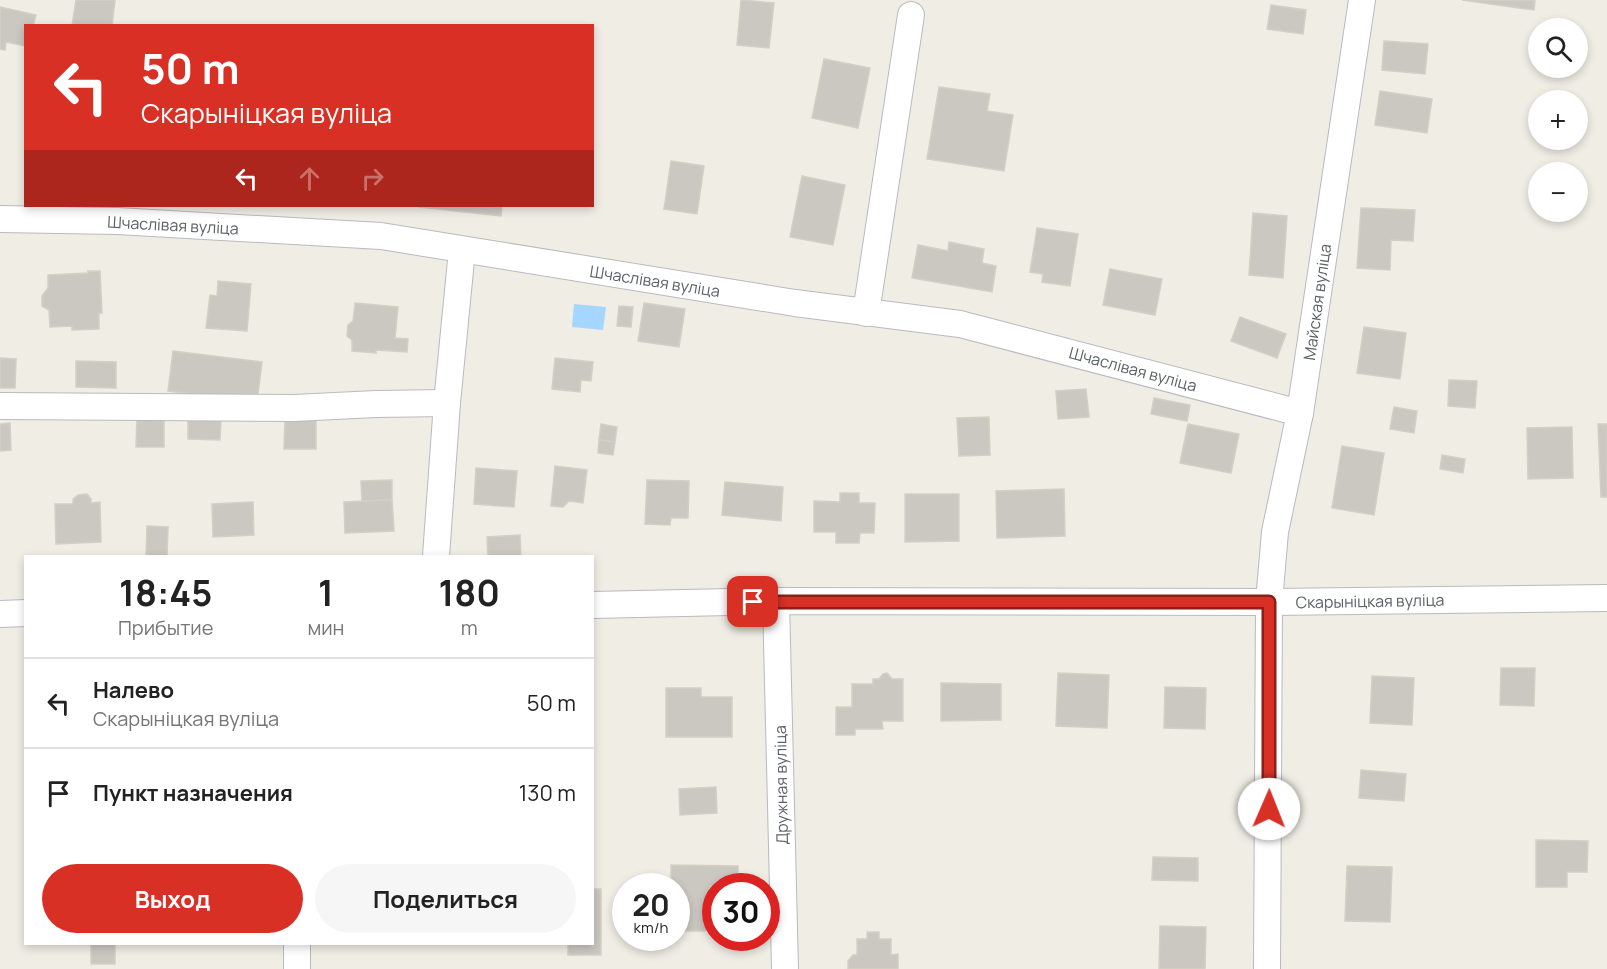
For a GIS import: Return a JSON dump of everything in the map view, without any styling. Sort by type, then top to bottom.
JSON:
[{"type":"street","name":"Майская вуліца","points":[[1267,969],[1269,602],[1275,532],[1300,413],[1362,0]]},
{"type":"street","points":[[866,313],[911,15]]},
{"type":"street","name":"Шчаслівая вуліца","points":[[0,219],[117,221],[381,236],[866,313],[960,324],[1300,413]]},
{"type":"street","points":[[436,555],[447,403],[462,250]]},
{"type":"street","points":[[0,406],[294,408],[447,403]]},
{"type":"street","name":"Скарыніцкая вуліца","points":[[594,605],[776,601],[1269,602],[1607,598]]},
{"type":"street","name":"Дружная вуліца","points":[[776,601],[785,969]]},
{"type":"street","points":[[0,614],[24,614]]},
{"type":"street","points":[[297,945],[297,969]]},
{"type":"water","points":[[574,304],[606,307],[603,330],[572,327]]},
{"type":"building","points":[[76,0],[115,0],[112,24],[72,24]]},
{"type":"building","points":[[741,0],[774,3],[769,48],[737,45]]},
{"type":"building","points":[[1462,0],[1535,0],[1534,10]]},
{"type":"building","points":[[1271,5],[1306,10],[1303,34],[1267,29]]},
{"type":"building","points":[[0,7],[36,15],[34,24],[24,24],[24,46],[6,42],[5,50],[0,49]]},
{"type":"building","points":[[1384,41],[1428,44],[1425,74],[1382,70]]},
{"type":"building","points":[[824,59],[870,68],[858,128],[812,118]]},
{"type":"building","points":[[939,87],[990,94],[987,111],[1013,115],[1004,171],[927,159]]},
{"type":"building","points":[[1380,91],[1432,99],[1427,133],[1375,125]]},
{"type":"building","points":[[671,161],[704,166],[697,214],[664,209]]},
{"type":"building","points":[[802,176],[845,185],[833,245],[790,237]]},
{"type":"building","points":[[419,207],[502,207],[501,216]]},
{"type":"building","points":[[1361,208],[1415,210],[1413,241],[1391,240],[1390,270],[1357,268]]},
{"type":"building","points":[[1253,213],[1287,216],[1283,278],[1249,275]]},
{"type":"building","points":[[1037,228],[1078,234],[1070,286],[1042,282],[1043,274],[1030,272]]},
{"type":"building","points":[[949,242],[984,249],[982,263],[996,266],[992,292],[912,278],[918,245],[948,251]]},
{"type":"building","points":[[1110,269],[1162,279],[1155,315],[1103,305]]},
{"type":"building","points":[[88,271],[100,271],[102,313],[99,313],[99,329],[72,330],[72,326],[50,327],[49,310],[42,306],[42,296],[48,288],[48,275],[88,273]]},
{"type":"building","points":[[218,281],[251,284],[247,331],[206,328],[210,295],[217,296]]},
{"type":"building","points":[[355,303],[398,307],[395,338],[408,339],[407,352],[352,351],[352,340],[347,336],[348,325],[353,321]]},
{"type":"building","points":[[644,303],[685,309],[679,347],[638,341]]},
{"type":"building","points":[[619,306],[633,307],[631,327],[617,326]]},
{"type":"building","points":[[1240,317],[1286,334],[1277,358],[1231,341]]},
{"type":"building","points":[[1364,327],[1406,333],[1400,379],[1357,373]]},
{"type":"building","points":[[173,351],[262,362],[257,402],[168,391]]},
{"type":"building","points":[[0,358],[16,359],[15,388],[0,388]]},
{"type":"building","points":[[555,358],[593,362],[591,381],[581,380],[580,392],[552,389]]},
{"type":"building","points":[[76,361],[116,362],[116,388],[76,387]]},
{"type":"building","points":[[1449,380],[1477,381],[1475,408],[1448,406]]},
{"type":"building","points":[[1086,389],[1089,417],[1058,419],[1056,391]]},
{"type":"building","points":[[1154,398],[1190,405],[1187,421],[1151,414]]},
{"type":"building","points":[[1394,407],[1417,411],[1414,433],[1390,429]]},
{"type":"building","points":[[137,416],[164,416],[164,447],[136,447]]},
{"type":"building","points":[[989,417],[990,455],[959,456],[957,418]]},
{"type":"building","points":[[188,418],[221,419],[220,440],[188,439]]},
{"type":"building","points":[[285,418],[316,418],[316,449],[284,449]]},
{"type":"building","points":[[10,423],[11,450],[0,451],[0,424]]},
{"type":"building","points":[[601,424],[617,427],[615,442],[599,440]]},
{"type":"building","points":[[1188,424],[1239,434],[1231,473],[1180,463]]},
{"type":"building","points":[[1598,424],[1607,424],[1607,497],[1601,497]]},
{"type":"building","points":[[1572,427],[1573,478],[1528,479],[1527,428]]},
{"type":"building","points":[[599,440],[615,442],[613,455],[598,453]]},
{"type":"building","points":[[1342,446],[1384,453],[1374,515],[1332,508]]},
{"type":"building","points":[[1442,455],[1465,459],[1463,473],[1440,469]]},
{"type":"building","points":[[555,466],[587,470],[583,503],[569,501],[563,507],[551,506]]},
{"type":"building","points":[[476,468],[517,471],[514,507],[474,504]]},
{"type":"building","points":[[392,480],[392,500],[362,501],[361,481]]},
{"type":"building","points":[[647,480],[689,481],[688,518],[671,518],[670,525],[645,524]]},
{"type":"building","points":[[725,482],[783,487],[781,521],[722,515]]},
{"type":"building","points":[[1064,489],[1065,536],[997,538],[996,491]]},
{"type":"building","points":[[840,493],[859,493],[859,503],[875,503],[874,533],[860,533],[859,543],[836,543],[836,532],[814,532],[814,501],[840,502]]},
{"type":"building","points":[[87,494],[91,503],[100,502],[101,542],[56,544],[55,504],[73,504],[73,499],[78,495]]},
{"type":"building","points":[[905,494],[959,494],[959,541],[905,542]]},
{"type":"building","points":[[392,500],[394,531],[345,533],[344,502]]},
{"type":"building","points":[[253,502],[254,535],[213,537],[212,504]]},
{"type":"building","points":[[147,526],[168,527],[167,555],[146,555]]},
{"type":"building","points":[[520,535],[521,555],[488,555],[487,537]]},
{"type":"building","points":[[1501,668],[1535,668],[1534,706],[1500,705]]},
{"type":"building","points":[[887,673],[892,679],[903,679],[903,721],[882,721],[883,729],[855,729],[855,735],[836,735],[836,707],[852,707],[852,684],[873,684],[873,679],[879,679]]},
{"type":"building","points":[[1058,673],[1109,675],[1107,728],[1056,726]]},
{"type":"building","points":[[1372,676],[1414,678],[1412,725],[1370,723]]},
{"type":"building","points":[[941,683],[1001,684],[1001,720],[941,721]]},
{"type":"building","points":[[1165,687],[1206,688],[1205,729],[1164,728]]},
{"type":"building","points":[[666,688],[701,688],[701,697],[732,697],[732,737],[666,737]]},
{"type":"building","points":[[1361,770],[1406,774],[1404,801],[1359,798]]},
{"type":"building","points":[[716,787],[717,813],[680,815],[679,789]]},
{"type":"building","points":[[1536,840],[1588,841],[1587,872],[1567,872],[1567,887],[1536,887]]},
{"type":"building","points":[[1153,857],[1198,858],[1198,881],[1152,880]]},
{"type":"building","points":[[671,865],[738,866],[738,873],[702,873],[702,931],[690,931],[690,873],[671,873]]},
{"type":"building","points":[[1347,866],[1392,867],[1390,922],[1345,921]]},
{"type":"building","points":[[594,889],[601,889],[601,955],[568,955],[568,945],[594,945]]},
{"type":"building","points":[[1160,926],[1206,927],[1205,969],[1159,969]]},
{"type":"building","points":[[867,932],[879,932],[879,939],[891,939],[891,955],[898,954],[898,969],[848,969],[848,961],[853,955],[857,955],[857,939],[867,939]]},
{"type":"building","points":[[91,945],[115,945],[115,964],[91,964]]},
{"type":"route","points":[[753,602],[1269,602],[1269,809]]}]
